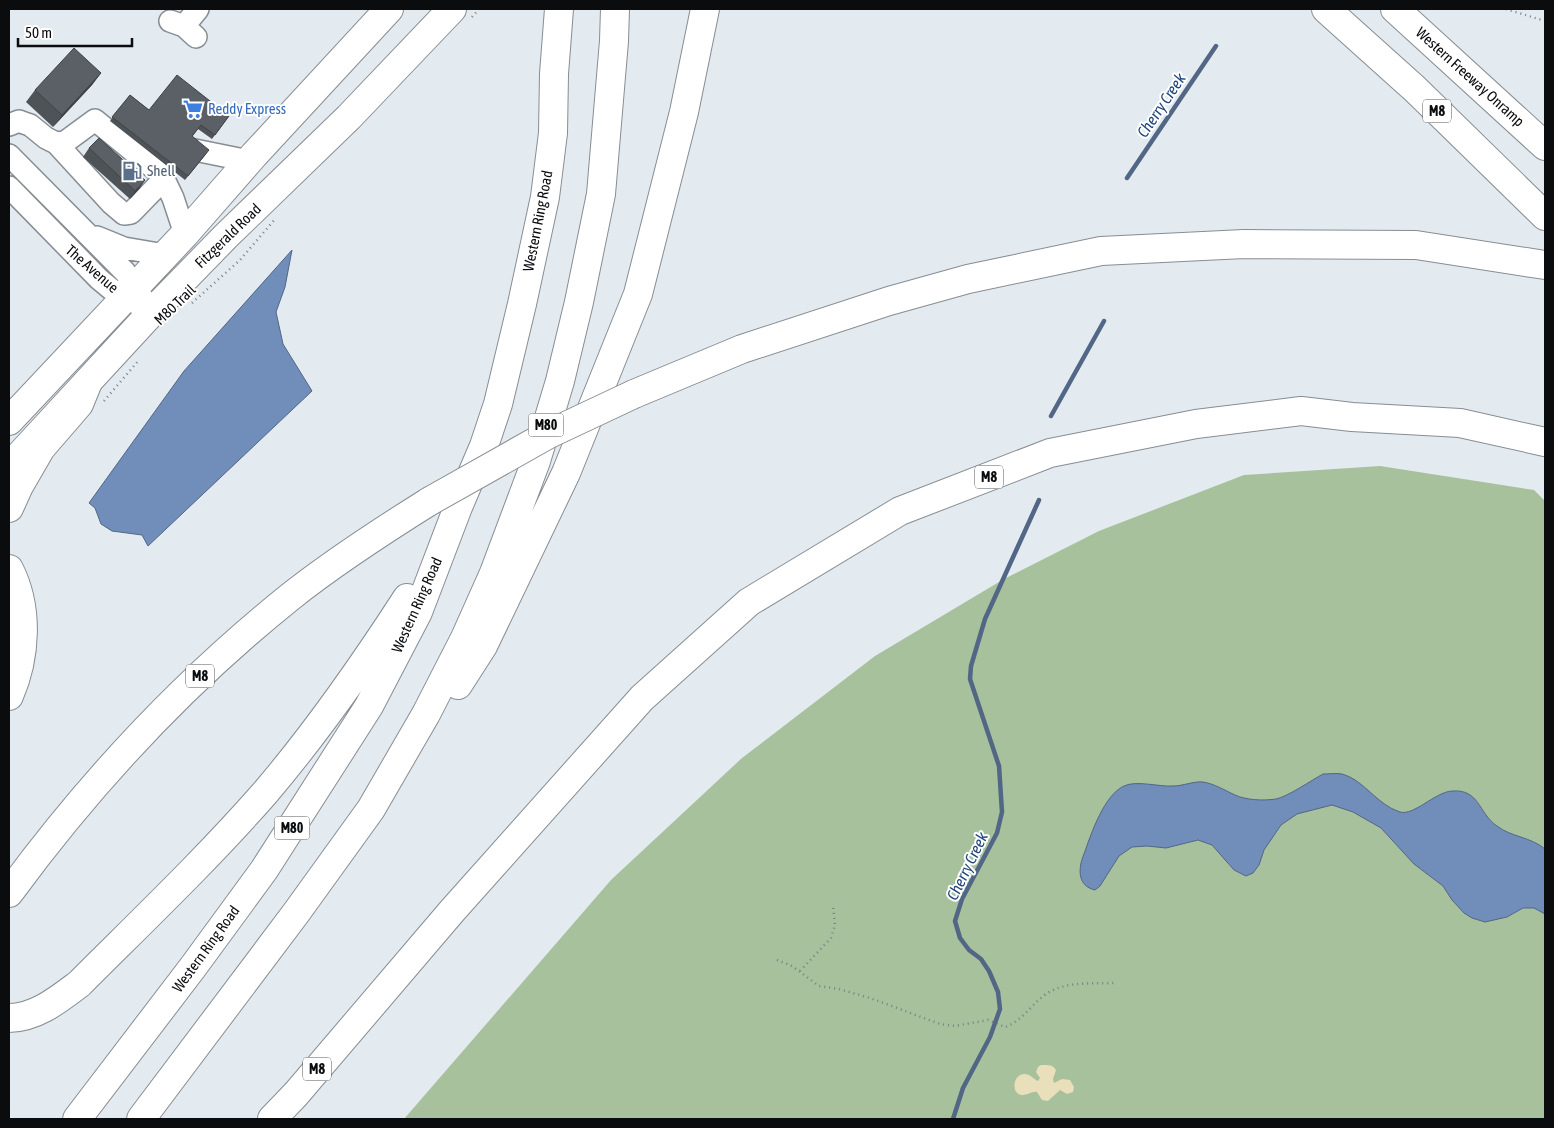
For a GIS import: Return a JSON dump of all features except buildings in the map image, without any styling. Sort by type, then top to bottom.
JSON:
[{"type":"main road","name":"Fitzgerald Road","points":[[9,421],[185,234],[251,158],[389,9]]},
{"type":"main road","points":[[251,158],[349,69],[405,9]]},
{"type":"main road","name":"Western Ring Road","points":[[77,1119],[264,870],[369,706],[418,612],[458,507],[484,446],[498,404],[522,304],[545,197],[553,133],[554,74],[560,9]]},
{"type":"main road","name":"M80","points":[[141,1119],[296,913],[371,809],[426,714],[465,638],[494,573],[538,452],[560,381],[575,320],[601,194],[615,9]]},
{"type":"main road","points":[[371,809],[425,738],[483,646],[566,473],[638,294],[684,112],[705,9]]},
{"type":"main road","name":"M8","points":[[1326,9],[1415,89],[1545,216]]},
{"type":"main road","name":"Western Freeway Onramp","points":[[1395,9],[1545,146]]},
{"type":"main road","name":"Fitzgerald Road","points":[[9,467],[96,392],[152,312],[226,236],[349,118],[460,16]]},
{"type":"main road","name":"M8","points":[[9,892],[37,854],[108,770],[228,650],[290,597],[351,552],[430,501],[549,434],[634,394],[742,349],[968,279],[1101,251],[1244,244],[1416,245],[1545,265]]},
{"type":"main road","points":[[9,508],[18,486],[42,448],[79,404],[96,392]]},
{"type":"main road","name":"M8","points":[[272,1119],[296,1094],[452,911],[642,698],[749,602],[900,511],[1050,454],[1196,424],[1301,411],[1352,417],[1460,423],[1545,442]]},
{"type":"main road","points":[[9,1018],[38,1011],[59,1000],[79,984],[218,844],[264,793],[309,738],[377,644],[419,580],[458,507]]},
{"type":"main road","points":[[9,569],[20,606],[23,637],[22,655],[9,696]]},
{"type":"street","points":[[183,28],[198,9]]},
{"type":"street","points":[[56,143],[65,142],[95,120],[153,150],[251,158]]},
{"type":"street","points":[[9,125],[20,121],[24,122],[56,143],[111,203],[124,214],[131,213],[163,177]]},
{"type":"street","points":[[153,150],[173,198],[185,234]]},
{"type":"street","name":"The Avenue","points":[[9,155],[125,272],[131,292],[152,312]]},
{"type":"street","name":"The Avenue","points":[[9,187],[111,289],[131,292]]},
{"type":"street","name":"The Avenue","points":[[87,233],[124,248],[165,255]]},
{"type":"path","points":[[460,16],[479,9]]},
{"type":"path","points":[[1506,9],[1545,21]]},
{"type":"path","name":"M80 Trail","points":[[188,307],[235,265],[278,217]]},
{"type":"path","points":[[96,392],[140,359]]},
{"type":"path","points":[[800,971],[831,938],[835,924],[833,905]]},
{"type":"path","points":[[777,960],[792,966],[819,986],[870,998],[940,1024],[955,1026],[988,1020],[1003,1026],[1010,1025],[1019,1019],[1042,996],[1052,990],[1065,985],[1115,984]]},
{"type":"green space","points":[[1380,466],[1534,490],[1545,501],[1545,1119],[404,1119],[611,880],[742,758],[875,656],[1004,579],[1099,531],[1244,475]]},
{"type":"sand","points":[[1041,1065],[1051,1066],[1056,1070],[1053,1079],[1054,1083],[1062,1079],[1070,1080],[1074,1087],[1073,1092],[1067,1094],[1060,1090],[1048,1101],[1042,1100],[1037,1092],[1023,1095],[1018,1093],[1014,1087],[1018,1077],[1026,1074],[1038,1081],[1040,1078],[1036,1072]]},
{"type":"water","points":[[292,250],[285,287],[276,312],[283,344],[312,391],[148,546],[142,535],[112,531],[101,524],[95,508],[89,503],[184,371]]},
{"type":"water","points":[[1323,774],[1340,774],[1350,777],[1364,786],[1384,804],[1400,812],[1412,811],[1445,792],[1461,791],[1468,794],[1474,798],[1486,815],[1497,826],[1508,833],[1534,842],[1545,849],[1545,914],[1534,908],[1523,908],[1507,917],[1485,922],[1472,918],[1464,913],[1452,900],[1443,886],[1414,864],[1381,828],[1353,812],[1332,805],[1297,814],[1281,825],[1264,850],[1259,865],[1253,873],[1246,876],[1234,870],[1212,845],[1198,840],[1166,848],[1132,847],[1119,856],[1100,886],[1095,890],[1089,888],[1082,881],[1080,870],[1082,859],[1094,826],[1110,798],[1124,786],[1141,784],[1173,786],[1203,782],[1244,798],[1271,800],[1300,788]]},
{"type":"waterway","name":"Cherry Creek","points":[[1127,178],[1216,46]]},
{"type":"waterway","name":"Cherry Creek","points":[[1051,416],[1104,321]]},
{"type":"waterway","name":"Cherry Creek","points":[[953,1119],[963,1088],[990,1037],[1000,1009],[998,992],[989,971],[981,959],[969,950],[960,938],[955,921],[962,899],[997,833],[1002,812],[999,766],[970,679],[971,666],[985,619],[1039,500]]},
{"type":"place","name":"Reddy Express","points":[[193,109]]},
{"type":"place","name":"Shell","points":[[132,171]]}]
